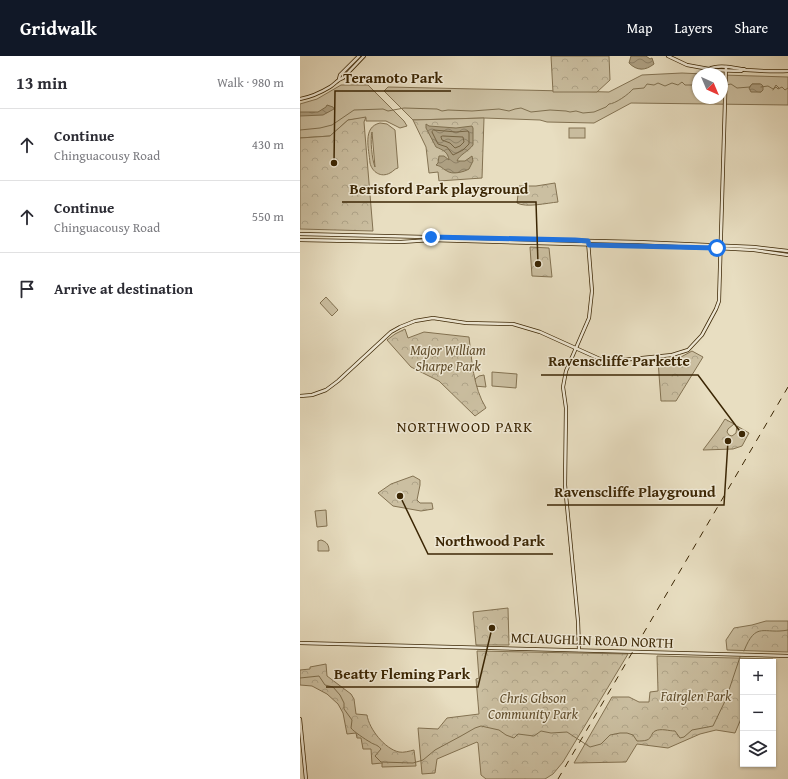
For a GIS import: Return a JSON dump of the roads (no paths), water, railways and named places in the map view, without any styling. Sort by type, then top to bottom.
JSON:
[{"type":"main road","points":[[339,79],[340,75],[359,56]]},
{"type":"main road","points":[[300,99],[317,94],[331,86],[339,79],[343,78],[364,56]]},
{"type":"main road","points":[[668,56],[687,65],[704,68]]},
{"type":"main road","points":[[728,69],[741,71],[787,71]]},
{"type":"main road","points":[[300,396],[312,395],[326,390],[338,381],[391,332],[415,321],[433,318],[466,323],[513,324],[540,332],[607,361],[672,356],[688,350],[702,335],[719,301],[725,104]]},
{"type":"main road","points":[[300,234],[588,241],[720,247],[788,255]]},
{"type":"main road","points":[[300,240],[401,242],[432,240],[589,245],[754,247],[788,251]]},
{"type":"main road","points":[[579,650],[578,621],[565,485],[566,408],[563,387],[566,371],[589,318],[592,302],[592,272],[588,241]]},
{"type":"main road","name":"MCLAUGHLIN ROAD NORTH","points":[[300,643],[788,656]]},
{"type":"main road","points":[[300,719],[306,779]]},
{"type":"water","points":[[631,56],[646,56],[650,59],[652,58],[654,64],[644,69],[635,68],[629,63]]},
{"type":"water","points":[[752,84],[761,84],[763,86],[763,90],[761,92],[751,92],[749,88]]},
{"type":"water","points":[[327,105],[333,107],[334,109],[323,115],[300,116],[300,112],[318,112]]},
{"type":"water","points":[[426,124],[429,126],[456,128],[472,126],[473,145],[457,161],[465,161],[472,156],[473,161],[469,169],[452,173],[436,165],[438,163],[439,156],[444,156],[449,160],[448,155],[436,147],[426,128]]},
{"type":"waterway","points":[[300,130],[332,125],[354,110],[383,109],[388,111],[404,108],[437,109],[442,111],[499,109],[509,111],[521,108],[531,112],[550,110],[570,112],[576,111],[583,113],[594,112],[618,101],[633,89],[644,88],[647,84],[654,85],[658,83],[665,86],[672,83],[678,85],[682,82],[685,85],[692,85]]},
{"type":"waterway","points":[[728,85],[731,84],[737,88],[750,87]]},
{"type":"waterway","points":[[773,90],[776,85],[779,88]]},
{"type":"waterway","points":[[761,87],[768,86],[773,89],[776,87],[778,89],[782,87],[785,90],[788,88]]},
{"type":"waterway","points":[[744,651],[748,641],[757,632],[788,630]]},
{"type":"waterway","points":[[300,678],[319,676],[325,685],[333,687],[340,695],[344,703],[344,709],[352,720],[351,728],[381,749],[375,756],[381,762],[413,763],[423,760],[435,750],[481,726],[499,730],[514,738],[518,734],[534,736],[541,731],[551,733],[567,732],[590,747],[601,744],[610,735],[620,733],[633,735],[637,741],[647,740],[657,730],[675,731],[680,738],[684,737],[692,730],[713,726],[726,699],[740,657]]},
{"type":"railway","points":[[558,779],[788,387]]},
{"type":"place","name":"Teramoto Park","points":[[334,163]]},
{"type":"place","name":"Berisford Park playground","points":[[538,264]]},
{"type":"place","name":"Ravenscliffe Parkette","points":[[742,434]]},
{"type":"place","name":"Ravenscliffe Playground","points":[[728,441]]},
{"type":"place","name":"Northwood Park","points":[[400,496]]},
{"type":"place","name":"Beatty Fleming Park","points":[[492,628]]},
{"type":"district","name":"NORTHWOOD PARK","points":[[465,426]]},
{"type":"park label","name":"Major William Sharpe Park","points":[[448,358]]},
{"type":"park label","name":"Fairglen Park","points":[[696,696]]},
{"type":"park label","name":"Chris Gibson Community Park","points":[[533,706]]}]
